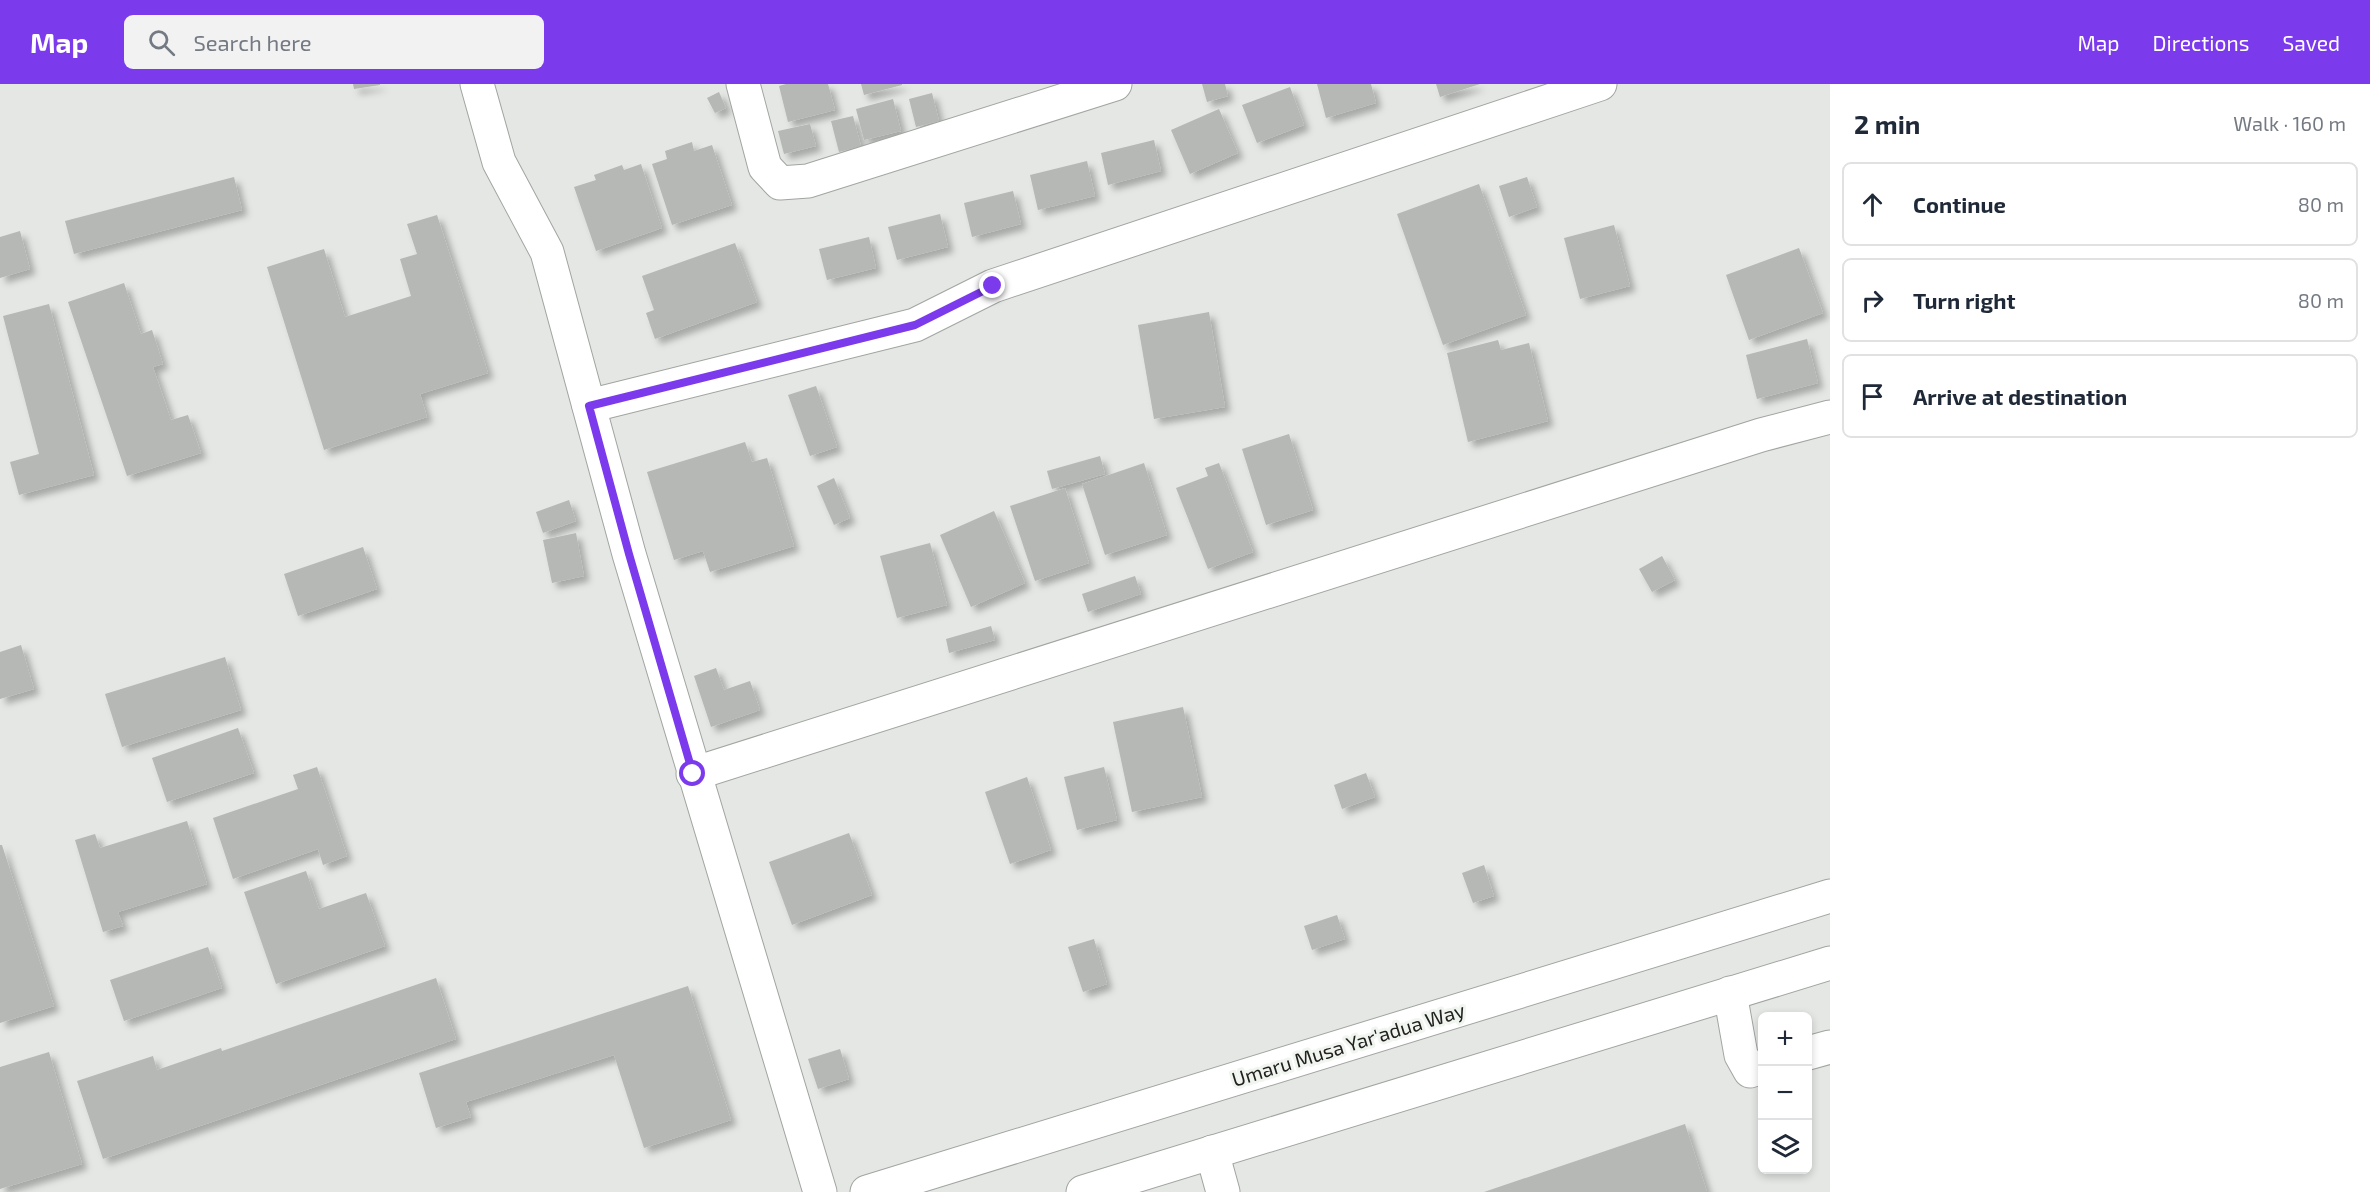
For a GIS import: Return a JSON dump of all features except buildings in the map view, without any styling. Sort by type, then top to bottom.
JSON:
[{"type":"street","points":[[477,84],[499,162],[547,252],[629,554],[820,1192]]},
{"type":"street","points":[[743,84],[765,167],[780,183],[808,181],[1115,84]]},
{"type":"street","points":[[589,406],[915,325],[993,286],[1600,84]]},
{"type":"street","points":[[693,774],[1761,435],[1830,417]]},
{"type":"street","name":"Umaru Musa Yar'adua Way","points":[[867,1192],[1830,896]]},
{"type":"street","points":[[1083,1192],[1830,963]]},
{"type":"street","points":[[1730,993],[1741,1055],[1750,1071],[1758,1068]]},
{"type":"street","points":[[1812,1052],[1830,1047]]},
{"type":"street","points":[[1212,1152],[1223,1192]]},
{"type":"route","points":[[693,774],[589,406],[915,325],[993,286]]}]
